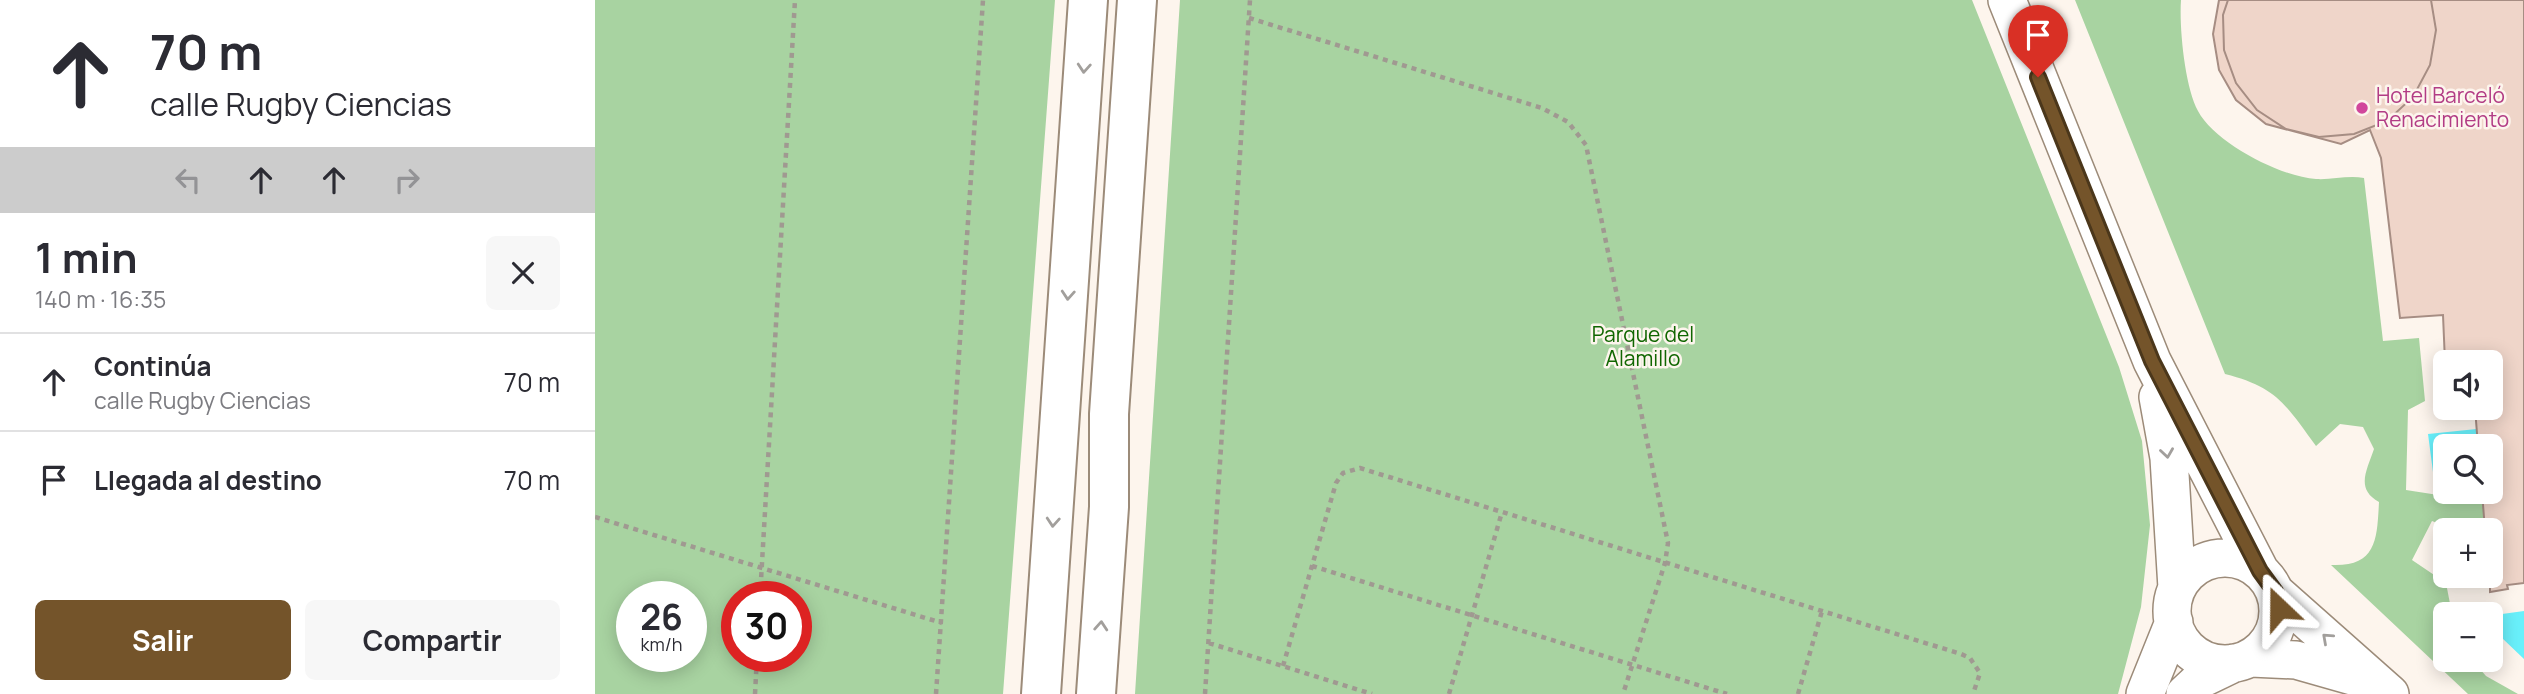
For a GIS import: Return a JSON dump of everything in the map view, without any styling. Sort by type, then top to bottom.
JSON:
[{"type":"main road","points":[[1041,694],[1088,0]]},
{"type":"main road","points":[[1096,694],[1109,507],[1108,414],[1137,0]]},
{"type":"main road","points":[[1109,507],[1131,412],[1158,0]]},
{"type":"street","points":[[2007,0],[2152,361],[2268,582],[2277,623],[2263,649],[2201,679],[2185,694]]},
{"type":"street","points":[[2152,361],[2169,458],[2175,605],[2179,638],[2189,650],[2203,659],[2296,660],[2384,688]]},
{"type":"street","points":[[2145,694],[2175,605],[2199,565],[2215,559],[2231,558],[2246,562],[2384,688]]},
{"type":"path","points":[[761,581],[795,0]]},
{"type":"path","points":[[936,694],[983,0]]},
{"type":"path","points":[[1205,694],[1250,0]]},
{"type":"path","points":[[1249,18],[1542,108],[1568,122],[1586,145],[1668,543],[1665,563],[1623,694]]},
{"type":"path","points":[[1283,666],[1336,483],[1350,469],[1360,468],[1970,658],[1980,673],[1973,694]]},
{"type":"path","points":[[1449,694],[1502,512]]},
{"type":"path","points":[[595,517],[942,624]]},
{"type":"path","points":[[1312,566],[1727,694]]},
{"type":"path","points":[[1798,694],[1822,611]]},
{"type":"path","points":[[1209,643],[1372,694]]},
{"type":"path","points":[[755,694],[756,672]]},
{"type":"green space","points":[[595,0],[1055,0],[1003,694],[595,694]]},
{"type":"green space","name":"Parque del Alamillo","points":[[1180,0],[1972,0],[2119,367],[2142,441],[2150,525],[2141,607],[2118,694],[1135,694]]},
{"type":"green space","points":[[2075,0],[2181,0],[2182,41],[2193,100],[2198,111],[2219,135],[2250,156],[2285,172],[2316,179],[2364,178],[2383,341],[2419,338],[2425,401],[2408,410],[2406,490],[2433,494],[2433,504],[2483,504],[2484,518],[2433,518],[2412,560],[2433,574],[2433,588],[2447,588],[2450,602],[2433,602],[2433,661],[2331,565],[2358,561],[2366,556],[2375,539],[2379,502],[2367,491],[2365,485],[2366,472],[2374,449],[2363,427],[2340,424],[2316,446],[2288,409],[2269,392],[2243,379],[2225,374]]},
{"type":"green space","points":[[2445,672],[2482,672],[2518,694],[2468,694]]},
{"type":"water","points":[[2496,427],[2494,434],[2433,434],[2433,472],[2428,434]]},
{"type":"water","points":[[2524,611],[2524,659],[2503,639],[2503,614]]},
{"type":"building","points":[[2219,0],[2524,0],[2524,583],[2507,585],[2508,589],[2490,592],[2490,588],[2503,588],[2503,518],[2484,518],[2483,504],[2503,504],[2503,434],[2477,434],[2476,420],[2503,420],[2503,350],[2444,350],[2443,315],[2400,318],[2381,158],[2370,130],[2341,144],[2266,124],[2236,100],[2219,70],[2213,34]]},
{"type":"building","points":[[2228,0],[2431,0],[2436,30],[2430,65],[2413,97],[2387,121],[2354,134],[2319,137],[2286,129],[2257,110],[2236,83],[2224,50],[2223,15]]},
{"type":"place","name":"Hotel Barceló Renacimiento","points":[[2362,108]]},
{"type":"route","points":[[2038,77],[2152,361],[2260,571],[2276,593],[2279,608]]}]
